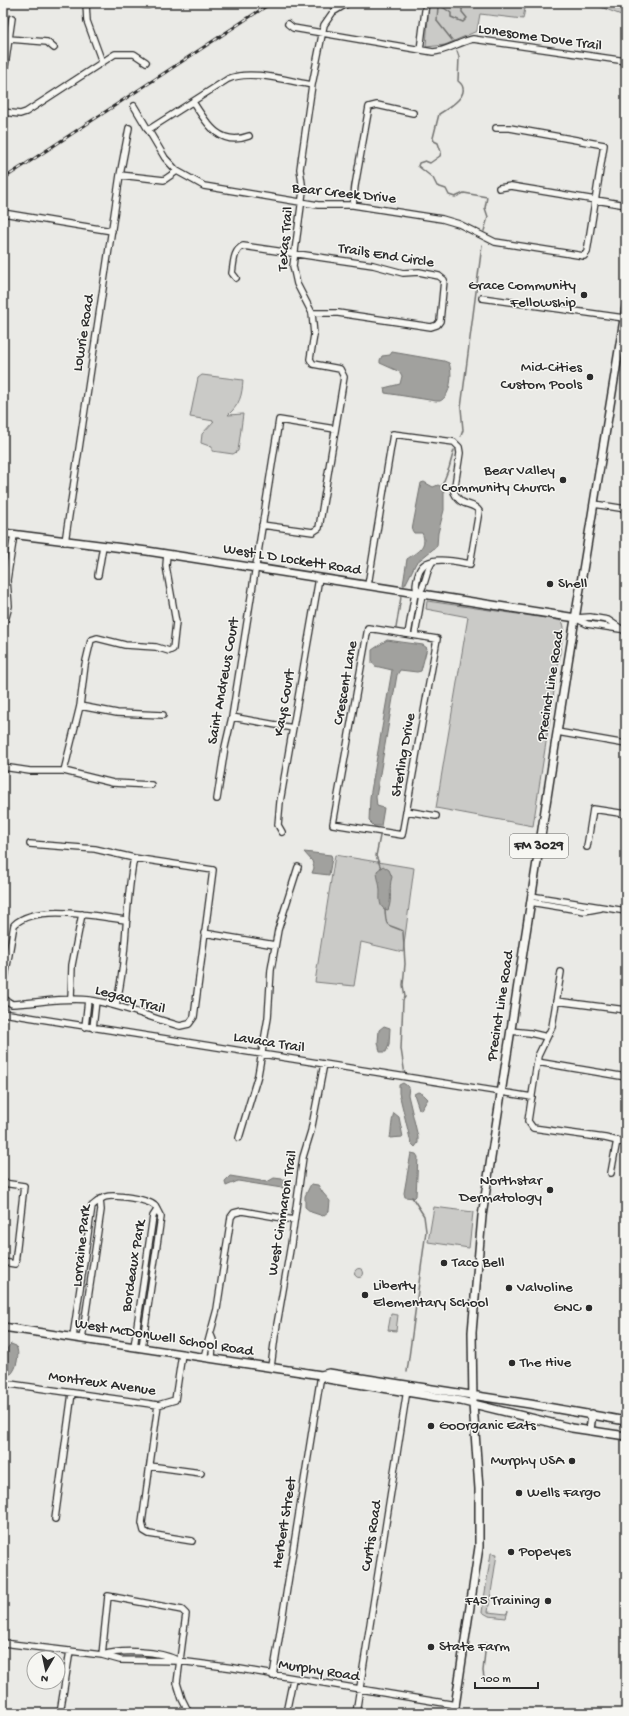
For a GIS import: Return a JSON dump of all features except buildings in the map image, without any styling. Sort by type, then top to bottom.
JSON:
[{"type":"main road","name":"Precinct Line Road","points":[[455,1709],[479,1547],[479,1489],[473,1404],[472,1332],[477,1262],[500,1092],[626,307]]},
{"type":"main road","name":"West L D Lockett Road","points":[[3,533],[256,567],[576,618]]},
{"type":"main road","name":"West McDonwell School Road","points":[[3,1328],[73,1337],[321,1375],[329,1373],[408,1389],[554,1424],[626,1436]]},
{"type":"main road","name":"West McDonwell School Road","points":[[408,1389],[473,1395],[592,1414],[626,1421]]},
{"type":"main road","points":[[590,1430],[592,1414]]},
{"type":"street","points":[[86,3],[87,21],[102,62]]},
{"type":"street","points":[[133,3],[148,5],[154,3]]},
{"type":"street","name":"Texas Trail","points":[[262,525],[313,532],[319,528],[344,377],[340,369],[313,364],[310,359],[314,335],[312,313],[294,276],[294,254],[303,191],[300,168],[312,85],[324,25],[333,12],[348,3]]},
{"type":"street","points":[[420,50],[426,3]]},
{"type":"street","points":[[3,80],[12,18]]},
{"type":"street","name":"Lonesome Dove Trail","points":[[288,24],[293,28],[323,34],[420,50],[441,52],[473,39],[626,62]]},
{"type":"street","points":[[8,39],[47,42],[54,48]]},
{"type":"street","points":[[3,112],[20,114],[26,112],[115,54],[134,54],[146,62]]},
{"type":"street","points":[[148,130],[237,75],[251,75],[312,85]]},
{"type":"street","points":[[193,102],[208,125],[219,134],[236,140],[249,136]]},
{"type":"street","name":"Bear Creek Drive","points":[[134,106],[163,155],[177,171],[198,183],[213,189],[327,206],[353,205],[452,221],[484,238],[505,245],[584,256],[587,252],[595,200]]},
{"type":"street","points":[[353,205],[368,110],[371,106],[384,106],[413,113]]},
{"type":"street","name":"Lowrie Road","points":[[65,542],[120,175],[129,128]]},
{"type":"street","points":[[496,128],[510,128],[604,145],[595,200]]},
{"type":"street","points":[[120,175],[164,180],[177,171]]},
{"type":"street","points":[[499,188],[511,186],[626,205]]},
{"type":"street","points":[[3,213],[112,231]]},
{"type":"street","points":[[236,278],[232,273],[235,253],[243,246],[294,254]]},
{"type":"street","name":"Trails End Circle","points":[[294,254],[403,272],[418,272],[439,276],[444,280],[440,321],[437,325],[431,327],[338,312],[312,313]]},
{"type":"street","points":[[482,298],[624,318]]},
{"type":"street","name":"Saint Andrews Court","points":[[217,799],[225,747],[232,717],[279,420],[335,429]]},
{"type":"street","points":[[368,585],[393,434],[454,442],[459,447],[460,453],[454,492],[461,502],[476,507],[479,511],[470,564],[451,561],[433,561],[426,573],[423,589],[418,594],[408,634]]},
{"type":"street","points":[[594,504],[626,510]]},
{"type":"street","points":[[3,628],[9,606],[7,580],[14,535]]},
{"type":"street","points":[[98,575],[103,546]]},
{"type":"street","points":[[64,771],[80,706],[85,665],[91,640],[97,638],[125,645],[156,647],[169,651],[173,649],[176,622],[166,566],[167,554]]},
{"type":"street","name":"Kays Court","points":[[282,832],[278,825],[280,802],[319,578]]},
{"type":"street","points":[[415,635],[418,594]]},
{"type":"street","points":[[576,618],[587,624],[624,631]]},
{"type":"street","name":"Crescent Lane","points":[[333,824],[368,628],[408,634]]},
{"type":"street","name":"Sterling Drive","points":[[333,824],[402,835],[437,639],[408,634]]},
{"type":"street","points":[[80,706],[123,714],[163,715]]},
{"type":"street","points":[[232,717],[293,728]]},
{"type":"street","points":[[557,732],[626,744]]},
{"type":"street","points":[[3,767],[30,771],[64,771],[113,783],[151,785]]},
{"type":"street","points":[[587,847],[593,809],[626,814]]},
{"type":"street","points":[[406,811],[436,816]]},
{"type":"street","points":[[30,844],[96,849],[134,858],[129,885],[121,985],[116,1005]]},
{"type":"street","name":"Legacy Trail","points":[[127,920],[69,912],[20,918],[14,925],[3,989],[4,999],[12,1004],[71,999],[96,1001],[116,1005],[146,1017],[180,1026],[189,1024],[194,1017],[213,870],[134,858]]},
{"type":"street","points":[[239,1138],[254,1091],[262,1054],[270,1003],[271,970],[275,945],[290,888],[298,867]]},
{"type":"street","points":[[531,899],[585,911],[603,907],[626,911]]},
{"type":"street","points":[[71,999],[72,965],[82,914]]},
{"type":"street","points":[[204,933],[275,945]]},
{"type":"street","points":[[561,972],[552,1027],[537,1062],[528,1121],[534,1128],[617,1140],[626,1143]]},
{"type":"street","points":[[85,1027],[88,1000]]},
{"type":"street","points":[[93,1028],[96,1001]]},
{"type":"street","points":[[556,1001],[626,1010]]},
{"type":"street","name":"Lavaca Trail","points":[[3,1013],[532,1097]]},
{"type":"street","points":[[510,1031],[530,1033],[547,1037]]},
{"type":"street","points":[[537,1062],[626,1077]]},
{"type":"street","name":"West Cimmaron Trail","points":[[271,1367],[303,1157],[311,1130],[324,1064]]},
{"type":"street","points":[[611,1172],[617,1140]]},
{"type":"street","points":[[3,1183],[24,1186],[20,1231],[14,1264],[3,1262]]},
{"type":"street","points":[[100,1199],[110,1196],[148,1201],[157,1210]]},
{"type":"street","name":"Lorraine Park","points":[[73,1337],[92,1206],[100,1199]]},
{"type":"street","name":"Lorraine Park","points":[[82,1339],[101,1210],[100,1199]]},
{"type":"street","name":"Bordeaux Park","points":[[134,1347],[153,1216],[157,1210],[161,1217],[142,1348]]},
{"type":"street","points":[[208,1358],[213,1340],[211,1335],[217,1309],[230,1217],[234,1213],[242,1211],[294,1220]]},
{"type":"street","points":[[76,1319],[85,1320]]},
{"type":"street","points":[[137,1327],[145,1328]]},
{"type":"street","name":"Montreux Avenue","points":[[3,1382],[158,1405],[175,1400],[182,1354]]},
{"type":"street","name":"Herbert Street","points":[[273,1676],[321,1375]]},
{"type":"street","name":"Curtis Road","points":[[356,1713],[408,1389]]},
{"type":"street","points":[[55,1519],[72,1393]]},
{"type":"street","points":[[158,1405],[142,1523],[144,1531],[149,1534],[192,1540]]},
{"type":"street","points":[[150,1466],[201,1473]]},
{"type":"street","points":[[102,1655],[108,1596],[182,1610],[186,1614],[177,1683],[182,1699],[189,1713]]},
{"type":"street","name":"Murphy Road","points":[[3,1643],[102,1655],[109,1653],[146,1653],[171,1657],[179,1661],[359,1689],[455,1709]]},
{"type":"street","points":[[60,1713],[70,1650]]},
{"type":"street","points":[[286,1713],[293,1679]]},
{"type":"shaded area","points":[[429,3],[526,3],[523,19],[480,14],[477,31],[445,45],[426,47]]},
{"type":"shaded area","points":[[591,3],[626,3],[626,17]]},
{"type":"shaded area","points":[[392,352],[449,363],[451,378],[449,389],[444,398],[440,401],[436,401],[385,393],[384,388],[400,384],[402,376],[400,372],[380,363],[382,356],[390,355]]},
{"type":"shaded area","points":[[202,375],[243,380],[240,399],[228,415],[243,414],[238,451],[233,454],[212,451],[212,447],[201,443],[202,434],[214,421],[190,417],[198,378]]},
{"type":"shaded area","points":[[424,482],[433,487],[438,485],[444,488],[444,510],[438,533],[437,546],[416,563],[405,585],[403,585],[407,559],[420,549],[424,542],[422,533],[414,533],[412,530],[421,483]]},
{"type":"shaded area","points":[[427,601],[559,620],[563,623],[564,627],[533,826],[436,808],[468,617],[426,609]]},
{"type":"shaded area","points":[[387,640],[423,645],[427,648],[421,671],[400,670],[397,675],[376,797],[377,806],[384,808],[381,826],[374,826],[369,821],[370,797],[392,670],[375,666],[372,663],[372,650]]},
{"type":"shaded area","points":[[304,852],[331,855],[332,858],[329,875],[312,873],[314,868],[312,861]]},
{"type":"shaded area","points":[[335,855],[414,868],[403,952],[361,942],[354,986],[315,982]]},
{"type":"shaded area","points":[[383,866],[389,870],[392,877],[388,910],[383,908],[381,905],[380,888],[377,876],[377,871]]},
{"type":"shaded area","points":[[384,1026],[390,1028],[389,1045],[386,1052],[380,1052],[378,1042],[379,1030]]},
{"type":"shaded area","points":[[403,1083],[409,1087],[408,1095],[418,1137],[418,1143],[415,1147],[411,1143],[399,1093],[399,1085]]},
{"type":"shaded area","points":[[418,1092],[423,1094],[428,1099],[421,1110],[419,1109],[414,1094]]},
{"type":"shaded area","points":[[394,1113],[399,1117],[403,1137],[390,1138]]},
{"type":"shaded area","points":[[411,1153],[416,1154],[418,1157],[416,1196],[414,1198],[405,1197],[404,1193]]},
{"type":"shaded area","points":[[230,1176],[267,1182],[274,1178],[290,1180],[291,1187],[288,1189],[238,1181],[226,1186],[225,1181]]},
{"type":"shaded area","points":[[311,1184],[318,1185],[330,1201],[329,1211],[323,1216],[311,1212],[305,1207],[305,1196]]},
{"type":"shaded area","points":[[434,1207],[473,1212],[469,1248],[428,1242]]},
{"type":"shaded area","points":[[359,1268],[364,1273],[359,1278],[354,1273]]},
{"type":"shaded area","points":[[391,1314],[398,1315],[396,1331],[388,1330]]},
{"type":"shaded area","points":[[11,1344],[16,1346],[17,1349],[18,1357],[16,1365],[11,1374],[3,1373],[5,1353]]},
{"type":"shaded area","points":[[491,1553],[497,1554],[488,1612],[506,1614],[508,1611],[506,1618],[489,1616],[482,1612]]},
{"type":"waterway","points":[[452,40],[437,21],[438,6],[440,5],[451,13],[451,17],[463,22],[467,18],[462,12],[462,3]]},
{"type":"waterway","points":[[457,51],[459,57],[458,81],[462,86],[462,95],[454,104],[439,114],[433,138],[434,141],[438,143],[441,152],[440,156],[430,163],[425,161],[419,163],[418,166],[433,178],[437,186],[446,189],[449,195],[455,197],[464,193],[487,197],[485,208],[488,217],[484,231]]},
{"type":"waterway","points":[[461,436],[463,430],[461,408],[482,245]]},
{"type":"waterway","points":[[441,488],[454,450]]},
{"type":"waterway","points":[[396,628],[401,597]]},
{"type":"waterway","points":[[380,836],[376,856],[381,868]]},
{"type":"waterway","points":[[385,909],[388,925],[403,931],[405,964],[403,985],[405,997],[403,1000],[401,1049],[405,1075]]},
{"type":"waterway","points":[[407,1372],[426,1231],[424,1216],[412,1197]]},
{"type":"waterway","points":[[484,1678],[483,1671],[486,1643]]},
{"type":"railway","points":[[3,179],[271,3]]},
{"type":"place","name":"Grace Community Fellowship","points":[[584,295]]},
{"type":"place","name":"Mid-Cities Custom Pools","points":[[590,377]]},
{"type":"place","name":"Bear Valley Community Church","points":[[563,480]]},
{"type":"place","name":"Shell","points":[[550,584]]},
{"type":"place","name":"Northstar Dermatology","points":[[550,1190]]},
{"type":"place","name":"Taco Bell","points":[[444,1263]]},
{"type":"place","name":"Valvoline","points":[[509,1288]]},
{"type":"place","name":"Liberty Elementary School","points":[[365,1295]]},
{"type":"place","name":"GNC","points":[[589,1308]]},
{"type":"place","name":"The Hive","points":[[512,1363]]},
{"type":"place","name":"GoOrganic Eats","points":[[431,1426]]},
{"type":"place","name":"Murphy USA","points":[[572,1461]]},
{"type":"place","name":"Wells Fargo","points":[[519,1493]]},
{"type":"place","name":"Popeyes","points":[[511,1552]]},
{"type":"place","name":"F45 Training","points":[[548,1601]]},
{"type":"place","name":"State Farm","points":[[431,1647]]}]
